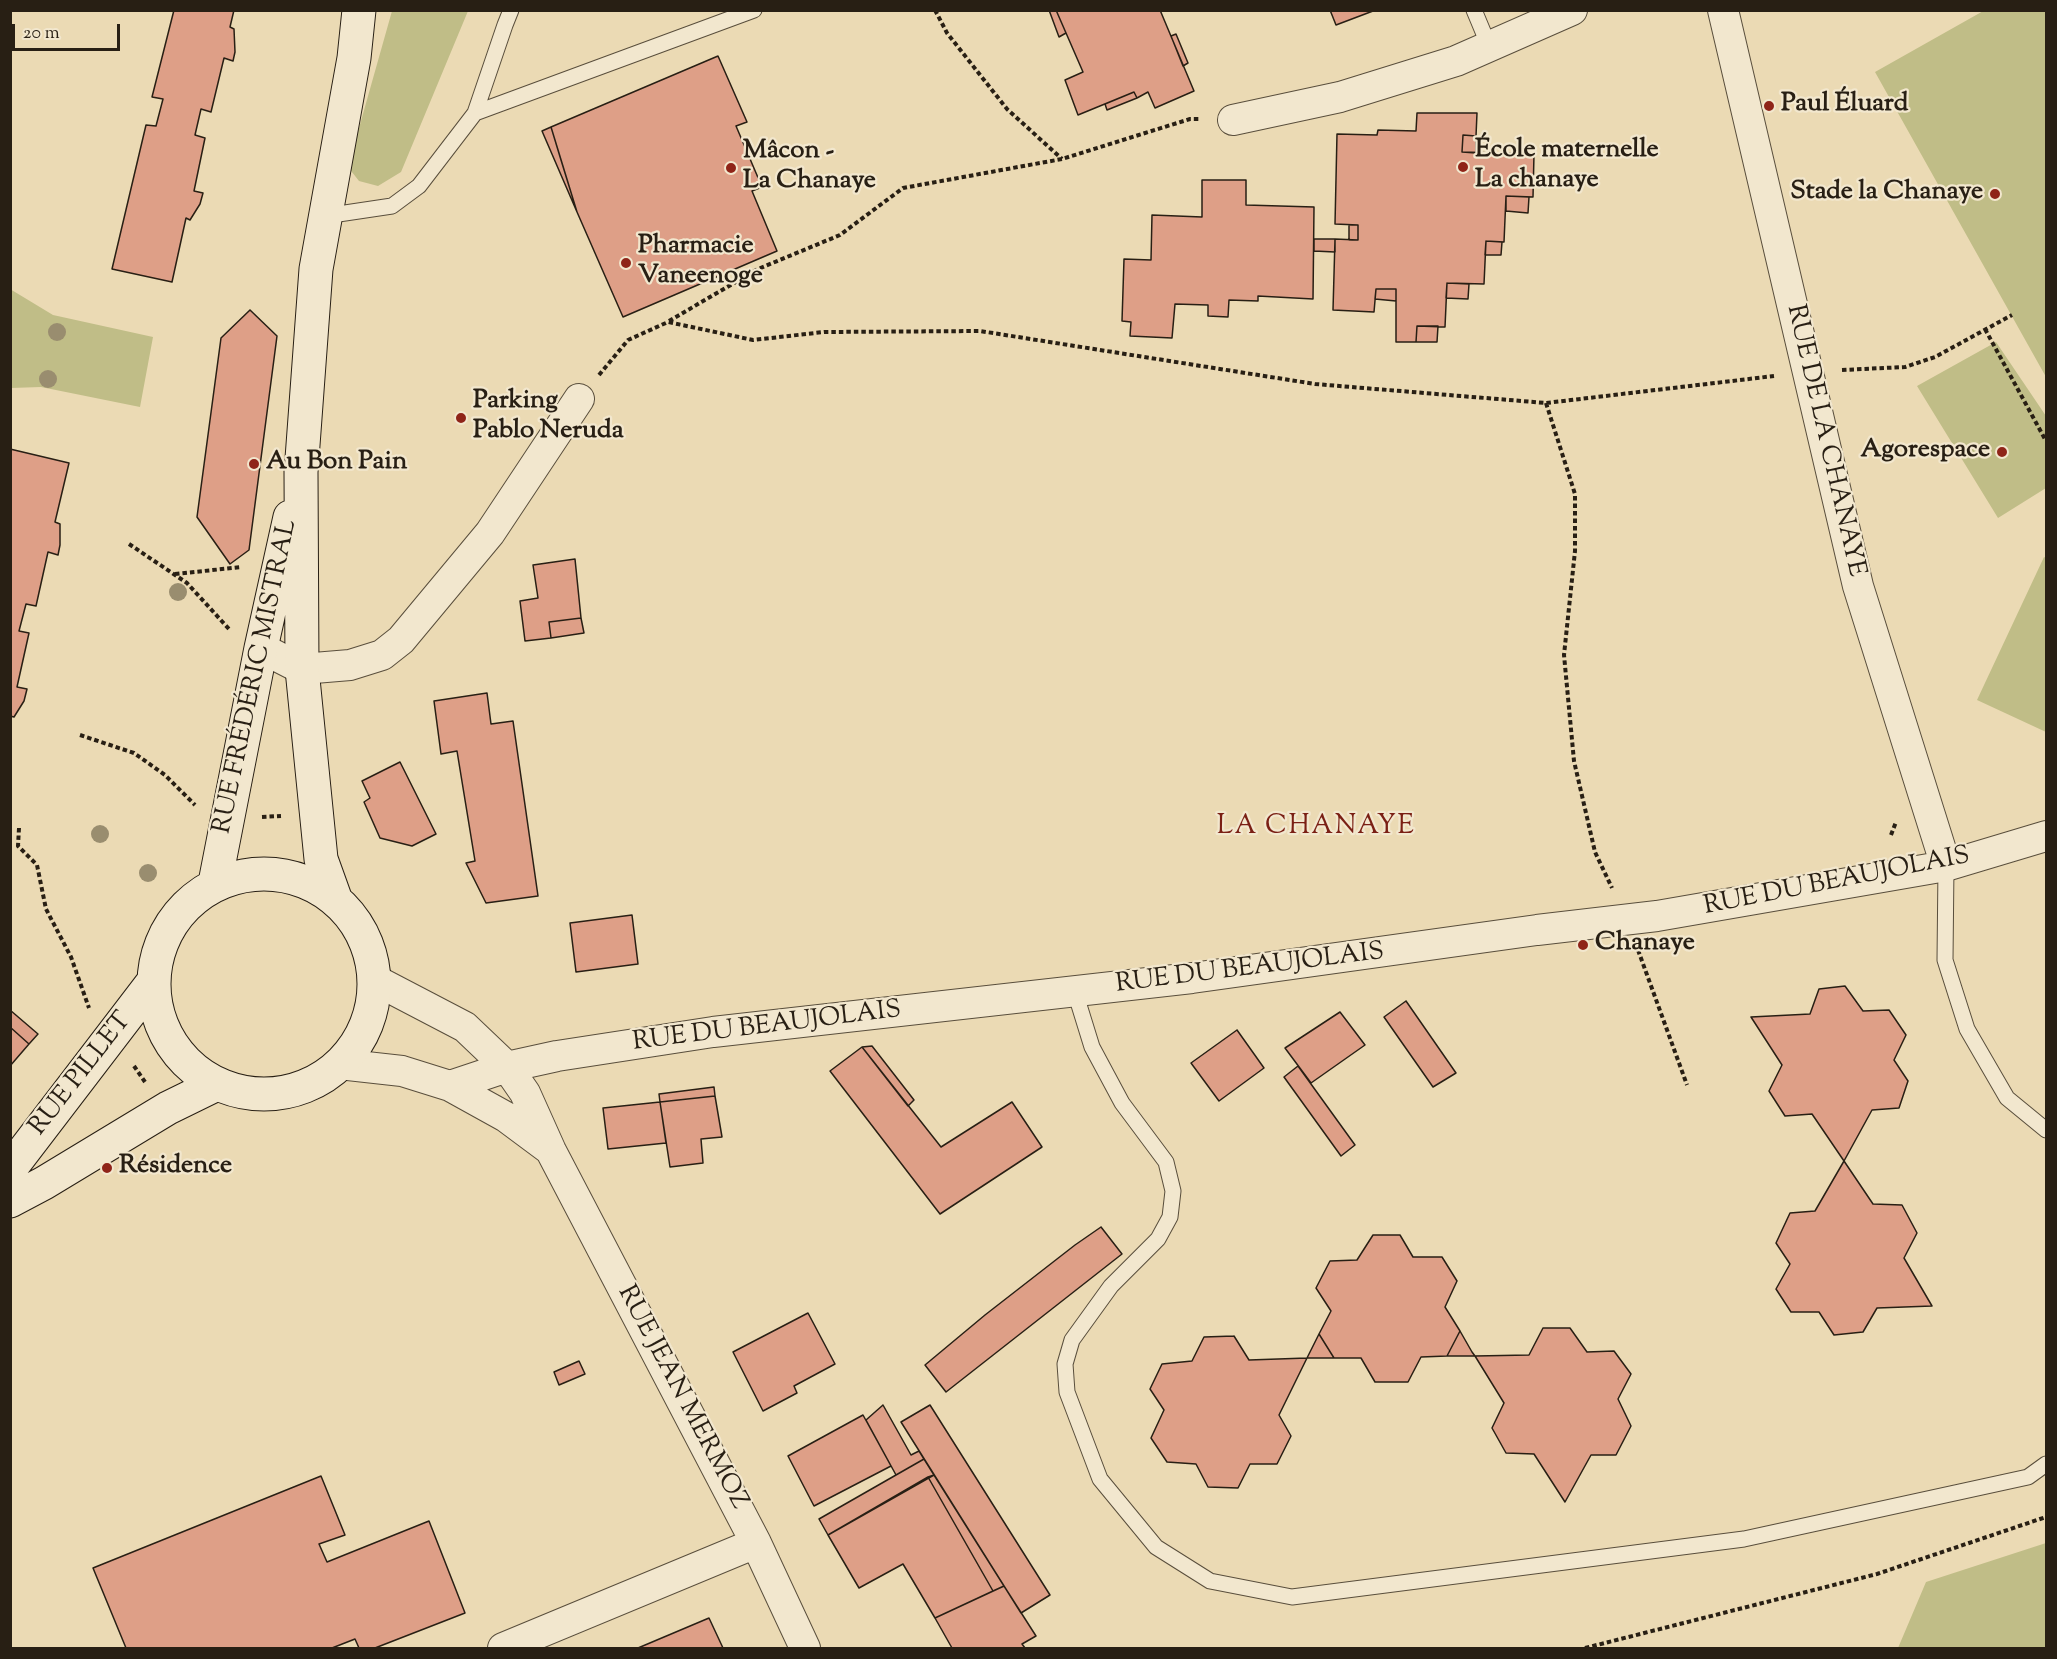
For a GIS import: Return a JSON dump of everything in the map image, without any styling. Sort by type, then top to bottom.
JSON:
[{"type":"street","name":"RUE FRÉDÉRIC MISTRAL","points":[[334,898],[321,859],[302,669],[301,472],[316,269],[354,58],[359,10]]},
{"type":"street","points":[[1233,120],[1340,98],[1456,62],[1572,10]]},
{"type":"street","name":"RUE DE LA CHANAYE","points":[[1723,10],[1858,586],[1946,866]]},
{"type":"street","points":[[261,648],[302,669],[350,665],[382,655],[401,640],[490,533],[579,399]]},
{"type":"street","name":"RUE FRÉDÉRIC MISTRAL","points":[[215,883],[279,560],[301,472]]},
{"type":"street","name":"RUE DU BEAUJOLAIS","points":[[450,1086],[507,1066],[713,1032],[1204,977],[1538,930],[1628,920],[1946,866],[2046,836]]},
{"type":"street","points":[[244,874],[290,875],[334,898],[354,918],[371,954],[375,980],[374,1001],[365,1029],[352,1050],[339,1064],[300,1089],[267,1094],[229,1089],[217,1084],[186,1063],[163,1030],[153,997],[153,982],[154,967],[165,933],[186,904],[215,883],[244,874]]},
{"type":"street","name":"RUE JEAN MERMOZ","points":[[375,980],[465,1027],[507,1066],[525,1093],[551,1151],[756,1543],[805,1648]]},
{"type":"street","name":"RUE PILLET","points":[[10,1168],[153,982]]},
{"type":"street","name":"RUE JEAN MERMOZ","points":[[339,1064],[402,1071],[450,1086],[506,1117],[551,1151]]},
{"type":"street","name":"RUE PILLET","points":[[10,1201],[168,1108],[217,1084]]},
{"type":"street","points":[[503,1648],[756,1543]]},
{"type":"lane","points":[[325,216],[392,206],[419,186],[475,113],[511,10]]},
{"type":"lane","points":[[475,113],[754,10]]},
{"type":"lane","points":[[1474,10],[1490,46]]},
{"type":"lane","points":[[1946,866],[1945,960],[1967,1029],[2007,1098],[2046,1130]]},
{"type":"lane","points":[[1075,992],[1092,1047],[1122,1103],[1166,1162],[1173,1191],[1170,1217],[1158,1239],[1111,1286],[1072,1340],[1065,1364],[1067,1392],[1101,1479],[1156,1547],[1210,1581],[1292,1597],[1744,1539],[2028,1477],[2046,1464]]},
{"type":"path","points":[[935,10],[947,33],[1007,109],[1062,159]]},
{"type":"path","points":[[579,399],[628,340],[668,321],[758,269],[840,235],[903,188],[1062,159],[1190,119],[1233,120]]},
{"type":"path","points":[[668,321],[753,340],[825,332],[980,331],[1315,384],[1546,403],[1808,372],[1905,367],[1935,357],[2012,315]]},
{"type":"path","points":[[1985,329],[2046,441]]},
{"type":"path","points":[[1546,403],[1575,494],[1575,551],[1564,655],[1574,761],[1595,852],[1628,920],[1687,1085]]},
{"type":"path","points":[[129,544],[186,583],[225,627],[261,648]]},
{"type":"path","points":[[174,574],[245,567]]},
{"type":"path","points":[[80,735],[134,753],[165,775],[204,814],[229,818],[315,816]]},
{"type":"path","points":[[19,828],[18,846],[37,865],[46,909],[71,957],[90,1010]]},
{"type":"path","points":[[132,1064],[148,1086]]},
{"type":"path","points":[[1585,1648],[1877,1574],[2046,1517]]},
{"type":"shaded area","name":"Stade la Chanaye","points":[[1985,10],[2046,11],[2046,377],[1875,72]]},
{"type":"shaded area","points":[[392,11],[468,11],[401,172],[378,186],[359,181],[348,167]]},
{"type":"shaded area","points":[[10,289],[53,315],[153,337],[140,407],[41,387],[11,388]]},
{"type":"shaded area","name":"Agorespace","points":[[1996,342],[2046,416],[2046,488],[1998,518],[1917,386]]},
{"type":"shaded area","points":[[2044,557],[2046,558],[2046,732],[1977,700]]},
{"type":"shaded area","points":[[2046,1543],[2046,1648],[1898,1648],[1926,1582]]},
{"type":"building","points":[[174,10],[234,10],[230,27],[234,29],[235,52],[233,61],[224,58],[211,112],[201,109],[195,135],[205,138],[194,191],[203,193],[200,204],[190,220],[186,218],[172,282],[112,269],[146,125],[156,126],[163,99],[152,97]]},
{"type":"building","points":[[1049,10],[1056,10],[1066,33],[1059,37]]},
{"type":"building","points":[[1056,10],[1160,10],[1194,91],[1155,108],[1148,92],[1137,98],[1134,92],[1078,115],[1065,80],[1083,72]]},
{"type":"building","points":[[1330,10],[1373,10],[1373,11],[1336,25]]},
{"type":"building","points":[[1176,34],[1188,63],[1183,66],[1171,36]]},
{"type":"building","points":[[718,56],[747,122],[736,126],[762,187],[752,191],[777,251],[623,317],[577,212],[551,127]]},
{"type":"building","points":[[1134,92],[1137,98],[1107,110],[1105,104]]},
{"type":"building","points":[[1417,113],[1477,113],[1476,136],[1463,135],[1462,152],[1534,154],[1533,197],[1506,196],[1504,242],[1486,241],[1484,284],[1447,283],[1445,327],[1417,326],[1416,342],[1396,342],[1396,289],[1376,289],[1374,312],[1333,310],[1335,239],[1358,240],[1358,225],[1335,224],[1337,134],[1377,135],[1378,130],[1416,131]]},
{"type":"building","points":[[551,127],[561,160],[577,212],[542,131]]},
{"type":"building","points":[[1463,135],[1476,136],[1476,153],[1462,152]]},
{"type":"building","points":[[1202,180],[1246,180],[1246,205],[1314,207],[1313,299],[1258,296],[1258,301],[1229,300],[1228,317],[1208,316],[1208,305],[1175,304],[1172,338],[1130,336],[1131,322],[1122,321],[1124,259],[1151,260],[1152,215],[1202,217]]},
{"type":"building","points":[[1506,196],[1529,197],[1528,213],[1506,211]]},
{"type":"building","points":[[1349,225],[1358,225],[1358,240],[1349,240]]},
{"type":"building","points":[[1314,239],[1335,239],[1335,252],[1314,251]]},
{"type":"building","points":[[1486,241],[1502,242],[1501,255],[1485,255]]},
{"type":"building","points":[[1447,283],[1469,284],[1468,299],[1446,298]]},
{"type":"building","points":[[1376,289],[1396,289],[1396,301],[1375,299]]},
{"type":"building","points":[[250,310],[277,336],[249,550],[230,564],[197,517],[221,338]]},
{"type":"building","points":[[1417,326],[1438,326],[1437,342],[1416,342]]},
{"type":"building","points":[[10,449],[69,463],[55,522],[60,524],[58,555],[48,552],[36,606],[26,604],[19,631],[29,633],[17,687],[27,689],[24,701],[14,717],[10,716]]},
{"type":"building","points":[[575,559],[581,618],[549,622],[551,638],[525,641],[520,601],[538,598],[533,565]]},
{"type":"building","points":[[581,618],[584,633],[551,638],[549,622]]},
{"type":"building","points":[[487,693],[491,724],[513,721],[538,896],[486,903],[466,863],[475,861],[457,751],[441,754],[434,701]]},
{"type":"building","points":[[400,762],[436,834],[412,846],[380,838],[364,802],[370,798],[362,781]]},
{"type":"building","points":[[632,915],[638,964],[576,972],[570,923]]},
{"type":"building","points":[[1845,986],[1863,1011],[1889,1010],[1906,1035],[1894,1060],[1908,1081],[1899,1108],[1872,1110],[1844,1161],[1812,1114],[1785,1116],[1769,1091],[1782,1065],[1751,1017],[1810,1014],[1819,989]]},
{"type":"building","points":[[1406,1001],[1456,1073],[1433,1087],[1384,1017]]},
{"type":"building","points":[[10,1010],[38,1034],[29,1044],[10,1027]]},
{"type":"building","points":[[1340,1012],[1365,1045],[1311,1083],[1285,1048]]},
{"type":"building","points":[[10,1027],[29,1044],[10,1066]]},
{"type":"building","points":[[1237,1030],[1264,1068],[1219,1101],[1191,1063]]},
{"type":"building","points":[[872,1046],[914,1100],[908,1106],[862,1047]]},
{"type":"building","points":[[862,1047],[941,1147],[1012,1102],[1042,1147],[940,1214],[830,1071]]},
{"type":"building","points":[[1298,1066],[1355,1145],[1341,1156],[1284,1077]]},
{"type":"building","points":[[714,1087],[715,1096],[660,1102],[659,1094]]},
{"type":"building","points":[[715,1096],[722,1137],[701,1139],[703,1163],[670,1167],[660,1102]]},
{"type":"building","points":[[660,1102],[666,1143],[608,1149],[603,1108]]},
{"type":"building","points":[[1844,1161],[1873,1204],[1902,1205],[1917,1233],[1904,1258],[1932,1306],[1877,1308],[1863,1332],[1834,1335],[1819,1312],[1791,1312],[1776,1289],[1790,1264],[1776,1243],[1790,1213],[1815,1211]]},
{"type":"building","points":[[1101,1227],[1122,1254],[946,1392],[925,1365],[985,1315]]},
{"type":"building","points":[[1373,1235],[1400,1235],[1413,1257],[1442,1257],[1457,1281],[1445,1307],[1460,1331],[1447,1356],[1421,1357],[1408,1382],[1375,1382],[1361,1358],[1334,1358],[1319,1334],[1331,1311],[1316,1288],[1330,1261],[1357,1260]]},
{"type":"building","points":[[808,1313],[835,1364],[794,1386],[797,1393],[763,1411],[733,1352]]},
{"type":"building","points":[[1543,1328],[1570,1328],[1587,1352],[1614,1351],[1631,1374],[1618,1399],[1631,1426],[1616,1455],[1591,1455],[1565,1502],[1534,1454],[1506,1453],[1492,1428],[1504,1403],[1475,1356],[1529,1355]]},
{"type":"building","points":[[1460,1331],[1472,1352],[1475,1356],[1447,1356]]},
{"type":"building","points":[[1319,1334],[1334,1358],[1307,1358]]},
{"type":"building","points":[[1234,1336],[1249,1360],[1307,1358],[1279,1415],[1291,1436],[1277,1464],[1250,1464],[1238,1488],[1208,1487],[1196,1464],[1167,1462],[1151,1438],[1164,1410],[1150,1389],[1162,1364],[1192,1361],[1204,1337]]},
{"type":"building","points":[[579,1361],[585,1374],[559,1385],[554,1372]]},
{"type":"building","points":[[883,1405],[911,1455],[919,1451],[924,1459],[896,1475],[866,1420]]},
{"type":"building","points":[[930,1405],[1050,1595],[1021,1613],[901,1422]]},
{"type":"building","points":[[863,1415],[891,1466],[814,1506],[788,1456]]},
{"type":"building","points":[[924,1459],[934,1475],[828,1535],[819,1519]]},
{"type":"building","points":[[934,1475],[1004,1586],[993,1591],[928,1477]]},
{"type":"building","points":[[321,1476],[345,1535],[319,1544],[327,1562],[429,1521],[465,1613],[375,1648],[359,1648],[355,1639],[332,1648],[126,1648],[93,1568]]},
{"type":"building","points":[[928,1477],[993,1591],[935,1618],[903,1564],[859,1588],[828,1535]]},
{"type":"building","points":[[1004,1586],[1036,1636],[1022,1644],[1025,1648],[952,1648],[935,1618]]},
{"type":"building","points":[[709,1618],[723,1648],[638,1648]]},
{"type":"place","name":"Paul Éluard","points":[[1769,106]]},
{"type":"place","name":"École maternelle La chanaye","points":[[1463,167]]},
{"type":"place","name":"Mâcon - La Chanaye","points":[[731,168]]},
{"type":"place","name":"Stade la Chanaye","points":[[1995,194]]},
{"type":"place","name":"Pharmacie Vaneenoge","points":[[626,263]]},
{"type":"place","name":"Parking Pablo Neruda","points":[[461,418]]},
{"type":"place","name":"Agorespace","points":[[2002,452]]},
{"type":"place","name":"Au Bon Pain","points":[[254,464]]},
{"type":"place","name":"Chanaye","points":[[1583,945]]},
{"type":"place","name":"Résidence","points":[[107,1168]]},
{"type":"district","name":"LA CHANAYE","points":[[1316,828]]}]
